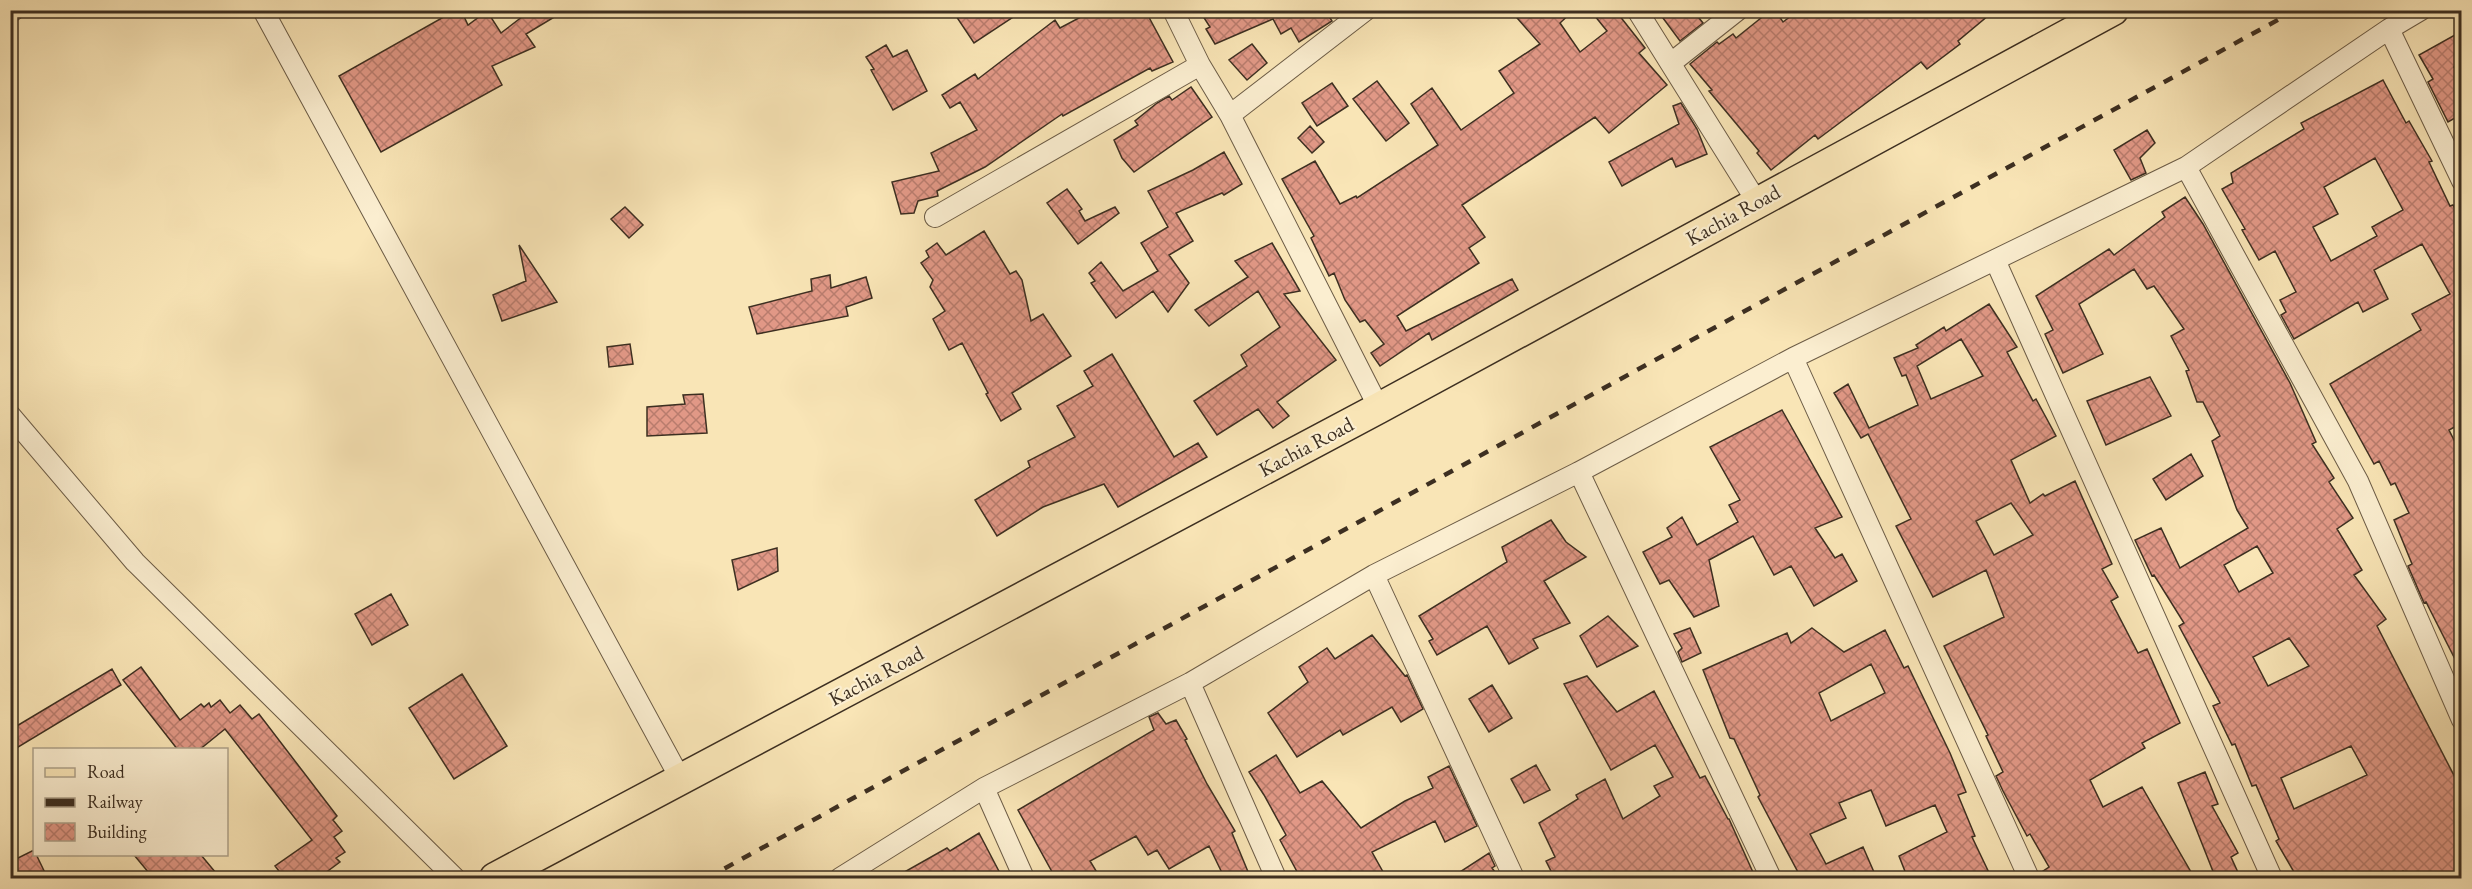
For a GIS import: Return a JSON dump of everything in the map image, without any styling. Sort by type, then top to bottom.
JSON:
[{"type":"main road","name":"Kachia Road","points":[[495,879],[1379,408],[1757,202],[2082,17],[2113,10]]},
{"type":"street","points":[[263,10],[681,780]]},
{"type":"street","points":[[1173,10],[1200,65],[1230,115],[1379,408]]},
{"type":"street","points":[[1230,115],[1366,10]]},
{"type":"street","points":[[1637,10],[1757,202]]},
{"type":"street","points":[[1671,63],[1738,10]]},
{"type":"street","points":[[840,879],[984,788],[1190,683],[1374,575],[1579,472],[1793,357],[2186,168],[2389,29],[2421,10]]},
{"type":"street","points":[[2389,29],[2462,181]]},
{"type":"street","points":[[935,217],[1200,65]]},
{"type":"street","points":[[2186,168],[2358,481],[2462,720]]},
{"type":"street","points":[[1995,260],[2272,879]]},
{"type":"street","points":[[1793,357],[2029,879]]},
{"type":"street","points":[[10,415],[135,562],[455,879]]},
{"type":"street","points":[[1579,472],[1771,879]]},
{"type":"street","points":[[1374,575],[1515,879]]},
{"type":"street","points":[[1190,683],[1276,879]]},
{"type":"street","points":[[984,788],[1024,879]]},
{"type":"building","points":[[456,10],[461,10],[468,25],[487,11],[501,33],[531,10],[566,10],[526,34],[535,47],[492,66],[502,85],[381,152],[339,76]]},
{"type":"building","points":[[952,10],[1024,10],[974,43]]},
{"type":"building","points":[[1094,10],[1145,10],[1173,62],[1152,71],[1150,68],[1063,116],[1062,114],[985,167],[937,191],[938,196],[918,201],[914,213],[901,214],[892,182],[939,171],[931,153],[977,130],[960,102],[950,108],[942,95],[975,74],[978,79],[1055,20],[1060,28]]},
{"type":"building","points":[[1199,10],[1325,10],[1332,21],[1299,42],[1291,28],[1281,34],[1273,19],[1215,44],[1206,29],[1210,27]]},
{"type":"building","points":[[1510,10],[1574,10],[1560,23],[1580,52],[1607,31],[1590,10],[1615,10],[1645,48],[1639,53],[1667,85],[1609,133],[1595,117],[1462,205],[1485,237],[1469,248],[1479,263],[1397,316],[1406,331],[1512,279],[1518,290],[1432,340],[1429,333],[1380,366],[1371,353],[1384,344],[1365,320],[1360,322],[1345,300],[1334,273],[1329,276],[1311,238],[1314,236],[1282,179],[1315,161],[1340,204],[1356,196],[1357,198],[1438,145],[1411,104],[1432,88],[1461,130],[1514,93],[1499,71],[1540,44]]},
{"type":"building","points":[[1657,10],[1705,10],[1699,18],[1703,23],[1680,41]]},
{"type":"building","points":[[1771,10],[1775,10],[1783,22],[1799,10],[1995,10],[1958,41],[1960,44],[1927,69],[1921,62],[1818,139],[1815,135],[1771,170],[1757,153],[1759,151],[1709,91],[1712,90],[1690,64],[1717,42],[1719,44],[1733,34],[1736,38]]},
{"type":"building","points":[[2462,31],[2462,63],[2454,67],[2462,80],[2462,114],[2448,122],[2428,82],[2433,79],[2419,55]]},
{"type":"building","points":[[1252,44],[1267,63],[1247,80],[1229,60]]},
{"type":"building","points":[[886,45],[893,57],[907,50],[927,91],[893,110],[866,57]]},
{"type":"building","points":[[2383,80],[2406,123],[2409,121],[2432,161],[2429,162],[2450,206],[2453,205],[2462,222],[2462,423],[2449,430],[2462,456],[2462,673],[2426,602],[2424,603],[2408,566],[2412,564],[2394,520],[2409,513],[2395,483],[2391,485],[2379,461],[2374,464],[2330,384],[2421,330],[2412,314],[2450,294],[2422,244],[2374,270],[2388,299],[2363,312],[2358,302],[2294,339],[2281,315],[2286,312],[2280,300],[2296,292],[2275,251],[2259,260],[2242,230],[2245,229],[2222,189],[2233,183],[2231,173],[2304,129],[2301,123]],"holes":[[[2375,158],[2403,210],[2372,227],[2377,236],[2331,261],[2313,227],[2338,214],[2324,187]]]},
{"type":"building","points":[[1377,81],[1409,123],[1386,141],[1353,99]]},
{"type":"building","points":[[1332,83],[1348,106],[1317,126],[1302,103]]},
{"type":"building","points":[[1191,87],[1212,117],[1134,172],[1122,158],[1114,140],[1138,125],[1135,121],[1157,103],[1169,96],[1172,100]]},
{"type":"building","points":[[1681,103],[1697,129],[1707,154],[1676,167],[1672,158],[1622,186],[1609,162],[1679,124],[1673,106]]},
{"type":"building","points":[[1310,126],[1324,142],[1312,153],[1298,138]]},
{"type":"building","points":[[2147,130],[2155,143],[2140,158],[2146,173],[2131,180],[2114,150]]},
{"type":"building","points":[[1224,152],[1242,184],[1224,195],[1222,193],[1176,213],[1193,241],[1169,255],[1189,283],[1168,312],[1153,291],[1116,318],[1091,283],[1095,281],[1089,273],[1101,262],[1123,291],[1158,271],[1141,243],[1168,227],[1148,191],[1193,170]]},
{"type":"building","points":[[1067,189],[1082,209],[1079,211],[1085,221],[1115,207],[1119,213],[1078,244],[1047,203]]},
{"type":"building","points":[[2185,197],[2203,224],[2290,383],[2316,442],[2312,444],[2334,478],[2329,482],[2353,518],[2337,529],[2362,570],[2354,575],[2386,619],[2377,626],[2462,791],[2462,875],[2453,879],[2407,879],[2403,871],[2388,879],[2298,879],[2276,841],[2279,839],[2256,785],[2252,786],[2235,744],[2232,745],[2213,706],[2220,703],[2179,626],[2184,623],[2154,575],[2152,576],[2135,540],[2161,528],[2180,568],[2248,528],[2237,510],[2212,441],[2220,436],[2203,402],[2197,402],[2186,371],[2189,370],[2171,336],[2184,329],[2154,286],[2147,289],[2134,269],[2079,304],[2103,354],[2063,373],[2045,334],[2053,330],[2036,296],[2109,249],[2114,255],[2165,217],[2162,212]],"holes":[[[2257,546],[2273,573],[2239,592],[2224,565]],[[2289,638],[2309,666],[2268,686],[2253,657]],[[2351,746],[2367,775],[2294,809],[2281,778]]]},
{"type":"building","points":[[625,207],[643,225],[629,238],[611,219]]},
{"type":"building","points":[[984,231],[1010,274],[1016,271],[1022,280],[1031,321],[1043,314],[1071,356],[1012,393],[1021,409],[1001,421],[962,343],[949,350],[933,319],[945,311],[930,287],[933,280],[921,263],[929,257],[926,251],[937,243],[946,255]]},
{"type":"building","points":[[1272,243],[1300,291],[1284,294],[1336,360],[1277,402],[1289,416],[1273,428],[1258,409],[1217,435],[1194,401],[1247,366],[1241,355],[1280,327],[1258,291],[1209,326],[1195,310],[1248,277],[1235,261]]},
{"type":"building","points":[[519,245],[557,302],[502,321],[493,295],[526,281]]},
{"type":"building","points":[[830,275],[831,288],[866,277],[872,298],[846,307],[848,316],[757,334],[749,307],[812,291],[811,279]]},
{"type":"building","points":[[1989,304],[2017,347],[2007,352],[2033,401],[2036,399],[2056,436],[2011,460],[2030,503],[2043,494],[2045,496],[2075,481],[2112,564],[2102,569],[2118,597],[2111,601],[2138,653],[2147,649],[2180,723],[2142,743],[2145,748],[2090,780],[2103,807],[2142,787],[2195,879],[2041,879],[2040,873],[2049,867],[2030,834],[2027,836],[2003,791],[1996,776],[2003,772],[1986,736],[1988,735],[1944,646],[2004,617],[1986,570],[1933,597],[1896,526],[1911,519],[1868,434],[1861,438],[1834,393],[1848,384],[1869,428],[1918,405],[1906,375],[1902,376],[1894,358],[1918,348],[1916,345],[1944,327],[1946,331]],"holes":[[[1961,339],[1983,376],[1931,399],[1917,366]],[[2011,503],[2033,535],[1994,555],[1976,521]]]},
{"type":"building","points":[[630,344],[633,364],[609,367],[607,347]]},
{"type":"building","points":[[1112,354],[1174,457],[1198,443],[1207,457],[1118,507],[1104,484],[1043,507],[997,536],[975,500],[1030,467],[1028,461],[1075,437],[1057,406],[1093,386],[1084,371]]},
{"type":"building","points":[[2150,377],[2171,416],[2106,445],[2087,401]]},
{"type":"building","points":[[703,394],[707,433],[647,436],[647,407],[685,404],[683,395]]},
{"type":"building","points":[[1782,410],[1842,517],[1815,528],[1835,558],[1842,554],[1857,581],[1814,606],[1791,566],[1774,575],[1753,536],[1709,560],[1719,606],[1694,617],[1669,580],[1660,584],[1643,552],[1672,537],[1667,528],[1682,517],[1697,545],[1738,522],[1729,505],[1740,500],[1710,447]]},
{"type":"building","points":[[2191,454],[2203,476],[2166,500],[2153,479]]},
{"type":"building","points":[[1551,520],[1566,542],[1586,557],[1544,581],[1570,623],[1533,639],[1538,648],[1509,664],[1487,626],[1437,655],[1429,641],[1433,639],[1419,616],[1507,562],[1502,547]]},
{"type":"building","points":[[777,548],[778,571],[738,590],[732,560]]},
{"type":"building","points":[[391,594],[408,625],[372,645],[355,614]]},
{"type":"building","points":[[1608,616],[1638,646],[1597,667],[1580,636]]},
{"type":"building","points":[[1690,628],[1701,653],[1682,662],[1678,652],[1682,648],[1674,634]]},
{"type":"building","points":[[1812,628],[1844,652],[1885,630],[1904,668],[1908,666],[1950,753],[1966,792],[1958,795],[1975,836],[1972,837],[1992,879],[1908,879],[1899,856],[1947,832],[1935,805],[1886,826],[1871,790],[1839,803],[1846,818],[1810,834],[1826,864],[1863,847],[1877,879],[1794,879],[1800,876],[1758,797],[1760,795],[1734,739],[1730,738],[1703,670],[1787,633],[1791,643]],"holes":[[[1871,664],[1885,693],[1831,721],[1819,693]]]},
{"type":"building","points":[[1372,635],[1405,676],[1407,675],[1423,709],[1401,722],[1392,707],[1343,735],[1340,730],[1297,757],[1268,713],[1308,682],[1299,667],[1327,648],[1335,659]]},
{"type":"building","points":[[141,667],[180,720],[201,704],[204,707],[209,703],[211,707],[220,700],[230,713],[240,705],[252,719],[259,714],[337,816],[333,820],[342,831],[334,837],[345,852],[336,858],[340,862],[317,879],[285,879],[275,866],[312,840],[225,729],[201,748],[176,748],[123,680]]},
{"type":"building","points":[[112,669],[121,685],[10,752],[10,730]]},
{"type":"building","points":[[462,674],[507,746],[454,779],[409,708]]},
{"type":"building","points":[[1587,676],[1617,712],[1654,691],[1700,778],[1705,776],[1729,819],[1756,879],[1555,879],[1546,861],[1555,857],[1539,823],[1578,799],[1576,795],[1605,779],[1623,819],[1660,796],[1654,786],[1673,777],[1655,745],[1611,770],[1564,684]]},
{"type":"building","points":[[1492,685],[1512,718],[1489,732],[1469,699]]},
{"type":"building","points":[[1158,713],[1166,724],[1176,720],[1187,739],[1185,740],[1207,784],[1235,831],[1232,833],[1251,879],[1225,879],[1209,846],[1169,869],[1157,850],[1148,855],[1136,836],[1090,861],[1101,879],[1056,879],[1018,810],[1154,730],[1149,717]]},
{"type":"building","points":[[1276,755],[1300,793],[1322,781],[1361,828],[1405,801],[1433,788],[1428,777],[1449,766],[1477,826],[1445,842],[1435,821],[1372,852],[1387,879],[1301,879],[1280,840],[1286,835],[1249,772]]},
{"type":"building","points":[[1536,765],[1550,790],[1524,803],[1511,779]]},
{"type":"building","points":[[2205,772],[2218,804],[2212,806],[2238,853],[2231,857],[2241,879],[2216,879],[2178,783]]},
{"type":"building","points":[[979,833],[1003,879],[892,879],[947,848],[950,851]]},
{"type":"building","points":[[33,850],[33,856],[37,856],[48,879],[10,879],[10,862]]},
{"type":"building","points":[[1489,853],[1495,866],[1492,868],[1500,879],[1449,879]]},
{"type":"building","points":[[135,856],[202,856],[221,879],[154,879]]},
{"type":"railway","points":[[707,878],[2296,10]]}]
